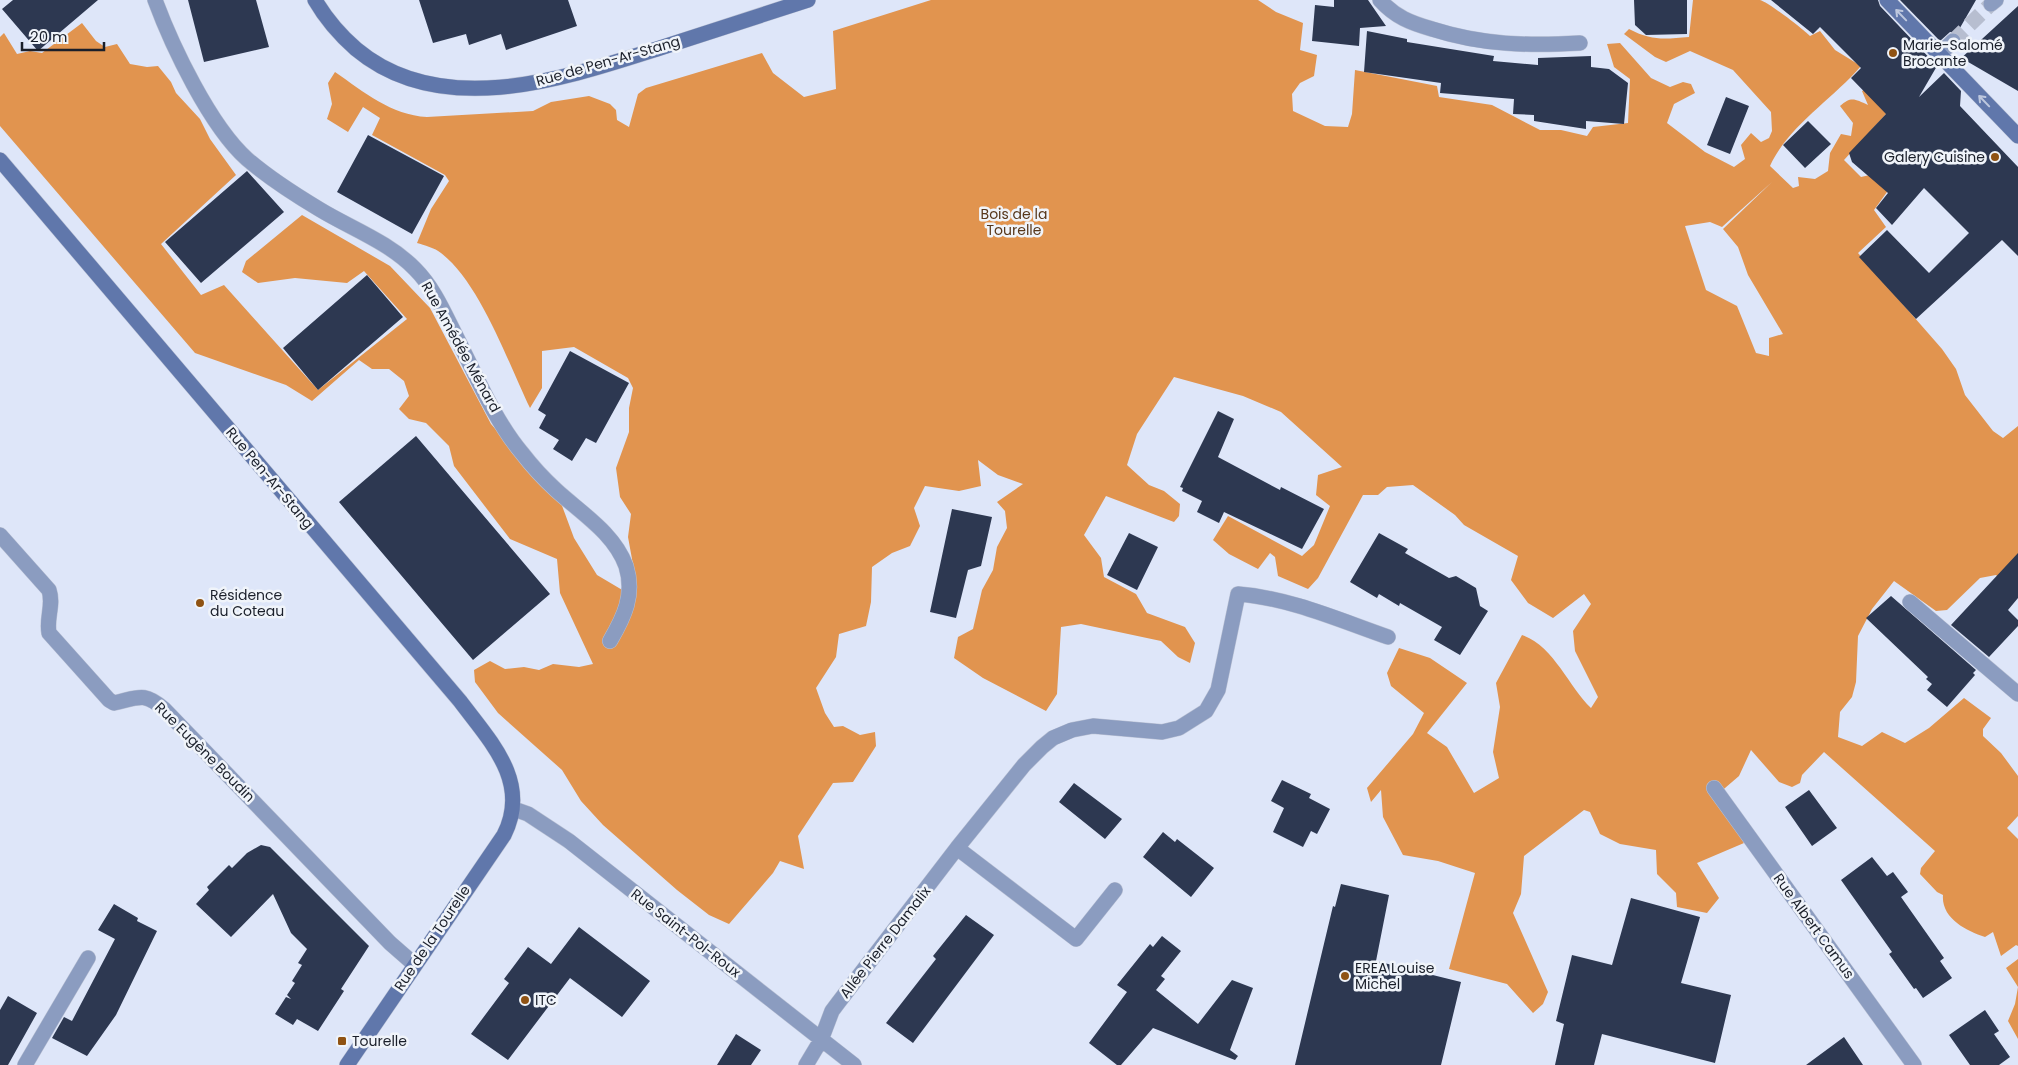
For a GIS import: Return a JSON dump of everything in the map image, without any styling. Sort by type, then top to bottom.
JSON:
[{"type":"street","name":"Rue Amédée Ménard","points":[[155,0],[188,73],[230,139],[246,158],[289,190],[390,249],[414,268],[441,306],[494,409],[520,452],[555,490],[604,532],[619,550],[626,568],[630,591],[626,611],[610,641]]},
{"type":"street","name":"Rue de Pen-Ar-Stang","points":[[316,0],[342,37],[371,61],[388,72],[424,83],[489,88],[539,82],[587,70],[808,0]]},
{"type":"street","points":[[1380,0],[1398,17],[1410,22],[1479,41],[1526,46],[1580,43]]},
{"type":"street","points":[[1887,0],[2018,136]]},
{"type":"street","points":[[1939,54],[1953,41]]},
{"type":"street","name":"Rue Pen-Ar-Stang","points":[[0,160],[460,702],[504,764],[510,784],[514,810]]},
{"type":"street","name":"Rue Eugène Boudin","points":[[0,535],[49,590],[52,600],[47,623],[49,633],[109,700],[114,703],[138,696],[147,697],[164,709],[390,943],[414,964]]},
{"type":"street","name":"Allée Pierre Damalix","points":[[806,1065],[821,1040],[832,1011],[957,848],[1024,765],[1053,738],[1072,730],[1092,726],[1162,732],[1179,728],[1206,711],[1218,690],[1238,594],[1264,596],[1286,601],[1388,637]]},
{"type":"street","points":[[1910,602],[2018,694]]},
{"type":"street","name":"Rue Albert Camus","points":[[1714,788],[1914,1065]]},
{"type":"street","name":"Rue de la Tourelle","points":[[347,1065],[414,964],[504,835],[514,810]]},
{"type":"street","name":"Rue Saint-Pol-Roux","points":[[514,810],[528,814],[568,841],[854,1065]]},
{"type":"street","points":[[957,848],[1076,939],[1115,890]]},
{"type":"street","points":[[25,1065],[88,958]]},
{"type":"green space","name":"Bois de la Tourelle","points":[[931,0],[1258,0],[1276,12],[1303,23],[1300,50],[1317,55],[1314,76],[1300,83],[1292,94],[1293,111],[1325,126],[1348,127],[1352,114],[1355,70],[1437,86],[1439,97],[1492,105],[1540,130],[1561,130],[1587,136],[1593,127],[1628,123],[1630,79],[1614,67],[1607,44],[1620,43],[1651,78],[1670,87],[1683,82],[1691,84],[1695,93],[1674,104],[1667,123],[1705,152],[1734,167],[1745,159],[1741,145],[1751,133],[1761,142],[1769,138],[1772,131],[1771,112],[1733,70],[1690,51],[1666,62],[1655,57],[1624,34],[1629,29],[1645,36],[1658,38],[1689,37],[1693,0],[1760,0],[1777,10],[1810,36],[1820,31],[1835,50],[1861,66],[1799,125],[1778,151],[1770,166],[1793,188],[1799,186],[1798,177],[1815,179],[1828,171],[1830,153],[1841,134],[1851,136],[1853,123],[1840,106],[1850,100],[1860,101],[1868,105],[1862,91],[1873,85],[1897,102],[1844,160],[1861,177],[1905,167],[1874,210],[1886,227],[1858,253],[1942,349],[1956,369],[1965,395],[1993,431],[2003,438],[2018,426],[2018,594],[1996,575],[1980,578],[1947,610],[1936,611],[1894,581],[1872,609],[1858,636],[1856,682],[1852,697],[1840,712],[1838,737],[1862,746],[1882,732],[1905,743],[1929,728],[1964,698],[1991,718],[1983,729],[1983,736],[2001,753],[2018,776],[2018,816],[2007,828],[2018,839],[2018,946],[2016,945],[2001,956],[1993,932],[1985,937],[1963,927],[1950,917],[1943,903],[1943,895],[1937,892],[1920,874],[1921,868],[1935,851],[1824,752],[1802,775],[1800,783],[1792,787],[1779,782],[1751,750],[1739,776],[1718,794],[1744,843],[1697,863],[1719,898],[1707,913],[1677,907],[1676,893],[1657,874],[1656,850],[1620,844],[1600,834],[1590,812],[1584,810],[1524,856],[1521,894],[1513,913],[1548,992],[1543,1004],[1533,1013],[1507,984],[1449,969],[1475,873],[1438,861],[1403,855],[1383,817],[1381,790],[1371,802],[1367,788],[1413,734],[1424,713],[1391,686],[1387,673],[1399,648],[1430,658],[1467,683],[1427,733],[1447,747],[1474,793],[1499,778],[1493,752],[1500,707],[1496,683],[1522,635],[1533,640],[1552,657],[1591,708],[1598,697],[1575,651],[1573,631],[1591,604],[1584,594],[1553,618],[1528,603],[1511,580],[1518,556],[1464,525],[1455,515],[1413,485],[1387,487],[1378,495],[1363,495],[1318,578],[1308,589],[1278,576],[1275,557],[1270,553],[1258,569],[1229,554],[1213,540],[1228,516],[1302,556],[1314,545],[1330,506],[1316,495],[1318,475],[1342,467],[1281,412],[1243,396],[1174,377],[1137,434],[1127,465],[1149,485],[1164,491],[1180,504],[1179,516],[1174,522],[1106,496],[1084,535],[1101,558],[1104,577],[1136,594],[1147,613],[1185,627],[1195,643],[1190,663],[1178,657],[1161,641],[1081,624],[1061,627],[1057,694],[1046,711],[983,678],[954,658],[958,637],[973,629],[982,590],[993,570],[997,547],[1007,528],[1005,511],[997,502],[1023,484],[998,475],[978,460],[981,486],[959,491],[925,486],[914,508],[920,526],[910,546],[892,553],[872,567],[871,602],[866,626],[839,634],[836,657],[816,688],[825,713],[834,727],[843,726],[860,735],[875,732],[876,746],[853,782],[833,783],[798,836],[804,869],[780,861],[773,873],[729,924],[709,915],[677,890],[603,825],[581,801],[562,770],[498,713],[475,682],[474,670],[490,661],[505,669],[524,667],[539,670],[553,664],[579,667],[593,664],[560,593],[557,559],[510,539],[454,466],[449,446],[426,423],[409,419],[399,409],[409,396],[404,381],[389,369],[372,369],[359,360],[312,401],[286,385],[195,353],[0,126],[0,37],[4,33],[17,54],[30,51],[42,53],[82,23],[96,41],[105,47],[117,44],[130,64],[147,67],[158,66],[171,82],[176,93],[200,119],[210,139],[236,175],[161,244],[201,295],[224,285],[318,390],[407,319],[364,271],[347,283],[295,278],[258,283],[242,272],[246,261],[302,215],[390,266],[430,308],[491,424],[561,503],[574,538],[597,575],[624,591],[634,570],[628,537],[631,514],[620,497],[616,468],[629,432],[629,408],[633,388],[628,378],[574,347],[542,351],[542,388],[530,408],[492,324],[468,283],[455,266],[441,253],[433,248],[417,243],[431,209],[449,181],[445,175],[372,135],[380,118],[363,107],[348,132],[327,119],[332,104],[328,83],[335,72],[390,107],[402,112],[427,117],[533,111],[551,102],[589,96],[610,104],[616,110],[617,120],[629,127],[638,94],[646,88],[762,53],[773,73],[804,97],[836,89],[833,31]],"holes":[[[1772,182],[1723,229],[1738,247],[1748,275],[1783,334],[1769,338],[1769,356],[1756,353],[1737,306],[1706,290],[1685,226],[1710,222],[1722,227]]]},
{"type":"green space","points":[[2018,959],[2018,987],[2006,968]]},
{"type":"green space","points":[[2018,987],[2018,1039],[2008,1021],[2015,1004]]},
{"type":"building","points":[[13,0],[98,0],[38,51],[2,9]]},
{"type":"building","points":[[188,0],[256,0],[269,47],[204,62]]},
{"type":"building","points":[[419,0],[568,0],[577,26],[506,50],[501,34],[469,45],[466,34],[433,43]]},
{"type":"building","points":[[1334,0],[1368,0],[1386,26],[1360,28],[1359,46],[1312,41],[1315,5],[1334,7]]},
{"type":"building","points":[[1634,0],[1687,0],[1687,34],[1646,35],[1635,25]]},
{"type":"building","points":[[1771,0],[1878,0],[1880,6],[1937,66],[1919,97],[1944,73],[1961,91],[1960,106],[2018,167],[2018,256],[2002,240],[1916,319],[1859,257],[1887,230],[1929,273],[1969,233],[1924,188],[1892,225],[1876,208],[1888,193],[1852,162],[1849,153],[1886,114],[1851,78],[1861,68],[1820,27],[1813,34]]},
{"type":"building","points":[[1900,0],[1976,0],[1957,33],[1950,32],[1940,41]]},
{"type":"building","points":[[2018,6],[2018,91],[1963,59],[1963,65],[1958,61]]},
{"type":"building","points":[[1367,31],[1407,39],[1407,42],[1494,56],[1493,61],[1538,65],[1538,58],[1591,56],[1591,67],[1609,69],[1628,83],[1624,124],[1586,121],[1586,129],[1534,121],[1534,115],[1513,114],[1514,99],[1440,93],[1441,83],[1364,72]]},
{"type":"building","points":[[1726,97],[1749,106],[1730,154],[1707,145]]},
{"type":"building","points":[[1808,121],[1831,144],[1805,168],[1783,145]]},
{"type":"building","points":[[368,135],[444,176],[412,234],[337,192]]},
{"type":"building","points":[[247,171],[284,212],[201,283],[165,242]]},
{"type":"building","points":[[367,275],[403,317],[318,390],[283,348]]},
{"type":"building","points":[[570,351],[629,383],[596,443],[586,438],[572,461],[553,449],[559,440],[539,428],[546,415],[538,410]]},
{"type":"building","points":[[1218,411],[1234,419],[1218,457],[1280,490],[1281,487],[1324,509],[1302,549],[1224,512],[1219,523],[1197,512],[1202,501],[1182,491],[1183,488],[1180,487]]},
{"type":"building","points":[[416,436],[550,594],[473,660],[339,502]]},
{"type":"building","points":[[952,509],[992,517],[981,566],[968,570],[956,618],[930,612]]},
{"type":"building","points":[[1129,533],[1158,547],[1137,590],[1107,575]]},
{"type":"building","points":[[1379,533],[1408,549],[1405,553],[1449,578],[1456,576],[1476,588],[1480,606],[1488,611],[1460,655],[1434,640],[1442,627],[1400,603],[1399,606],[1379,594],[1377,598],[1350,582]]},
{"type":"building","points":[[2018,553],[2018,598],[2008,610],[2018,620],[2018,626],[1989,657],[1951,625]]},
{"type":"building","points":[[1891,596],[1976,670],[1973,673],[1975,675],[1947,707],[1927,690],[1932,684],[1926,679],[1928,677],[1866,618]]},
{"type":"building","points":[[1282,780],[1311,794],[1309,798],[1330,809],[1317,834],[1311,831],[1303,847],[1273,832],[1284,808],[1271,801]]},
{"type":"building","points":[[1074,783],[1122,819],[1105,839],[1059,802]]},
{"type":"building","points":[[1809,790],[1837,828],[1812,846],[1785,807]]},
{"type":"building","points":[[1163,832],[1175,842],[1177,839],[1214,868],[1191,897],[1143,857]]},
{"type":"building","points":[[261,845],[270,847],[369,946],[341,989],[344,991],[318,1031],[297,1019],[293,1025],[275,1014],[286,997],[291,999],[287,995],[295,983],[292,981],[302,965],[298,963],[307,949],[291,933],[273,894],[231,937],[196,904],[209,890],[207,887],[229,865],[232,868],[247,853]]},
{"type":"building","points":[[1872,857],[1887,876],[1893,872],[1908,892],[1901,897],[1944,958],[1940,961],[1952,978],[1923,998],[1916,988],[1914,989],[1889,954],[1892,952],[1841,880]]},
{"type":"building","name":"EREA Louise Michel","points":[[1341,884],[1389,895],[1376,961],[1461,982],[1441,1065],[1295,1065],[1333,906],[1335,907]]},
{"type":"building","points":[[1631,898],[1700,917],[1681,983],[1731,995],[1715,1063],[1602,1034],[1594,1065],[1555,1065],[1564,1024],[1556,1021],[1572,955],[1612,965]]},
{"type":"building","points":[[114,904],[138,918],[137,921],[157,931],[116,1015],[87,1056],[52,1038],[64,1017],[72,1021],[115,939],[98,930]]},
{"type":"building","points":[[966,915],[994,935],[913,1043],[886,1023],[936,959],[933,956]]},
{"type":"building","name":"ITC","points":[[579,927],[650,981],[622,1017],[570,978],[508,1060],[471,1034],[509,983],[504,979],[528,947],[551,964]]},
{"type":"building","points":[[1162,936],[1181,951],[1161,976],[1165,979],[1156,990],[1198,1024],[1232,980],[1253,988],[1230,1050],[1238,1056],[1235,1060],[1153,1028],[1121,1065],[1117,1065],[1089,1043],[1127,992],[1117,985],[1150,944],[1153,947]]},
{"type":"building","points":[[8,996],[37,1013],[8,1065],[0,1065],[0,1010]]},
{"type":"building","points":[[1985,1010],[1999,1031],[1994,1034],[2010,1057],[1999,1065],[1970,1065],[1949,1035]]},
{"type":"building","points":[[736,1034],[761,1050],[751,1065],[717,1065]]},
{"type":"building","points":[[1844,1037],[1863,1065],[1806,1065]]},
{"type":"tunnel","points":[[1953,41],[1991,4]]},
{"type":"place","name":"Marie-Salomé Brocante","points":[[1893,53]]},
{"type":"place","name":"Galery Cuisine","points":[[1995,157]]},
{"type":"place","name":"Résidence du Coteau","points":[[200,603]]},
{"type":"place","name":"EREA Louise Michel","points":[[1345,976]]},
{"type":"place","name":"ITC","points":[[525,1000]]},
{"type":"place","name":"Tourelle","points":[[342,1041]]}]
